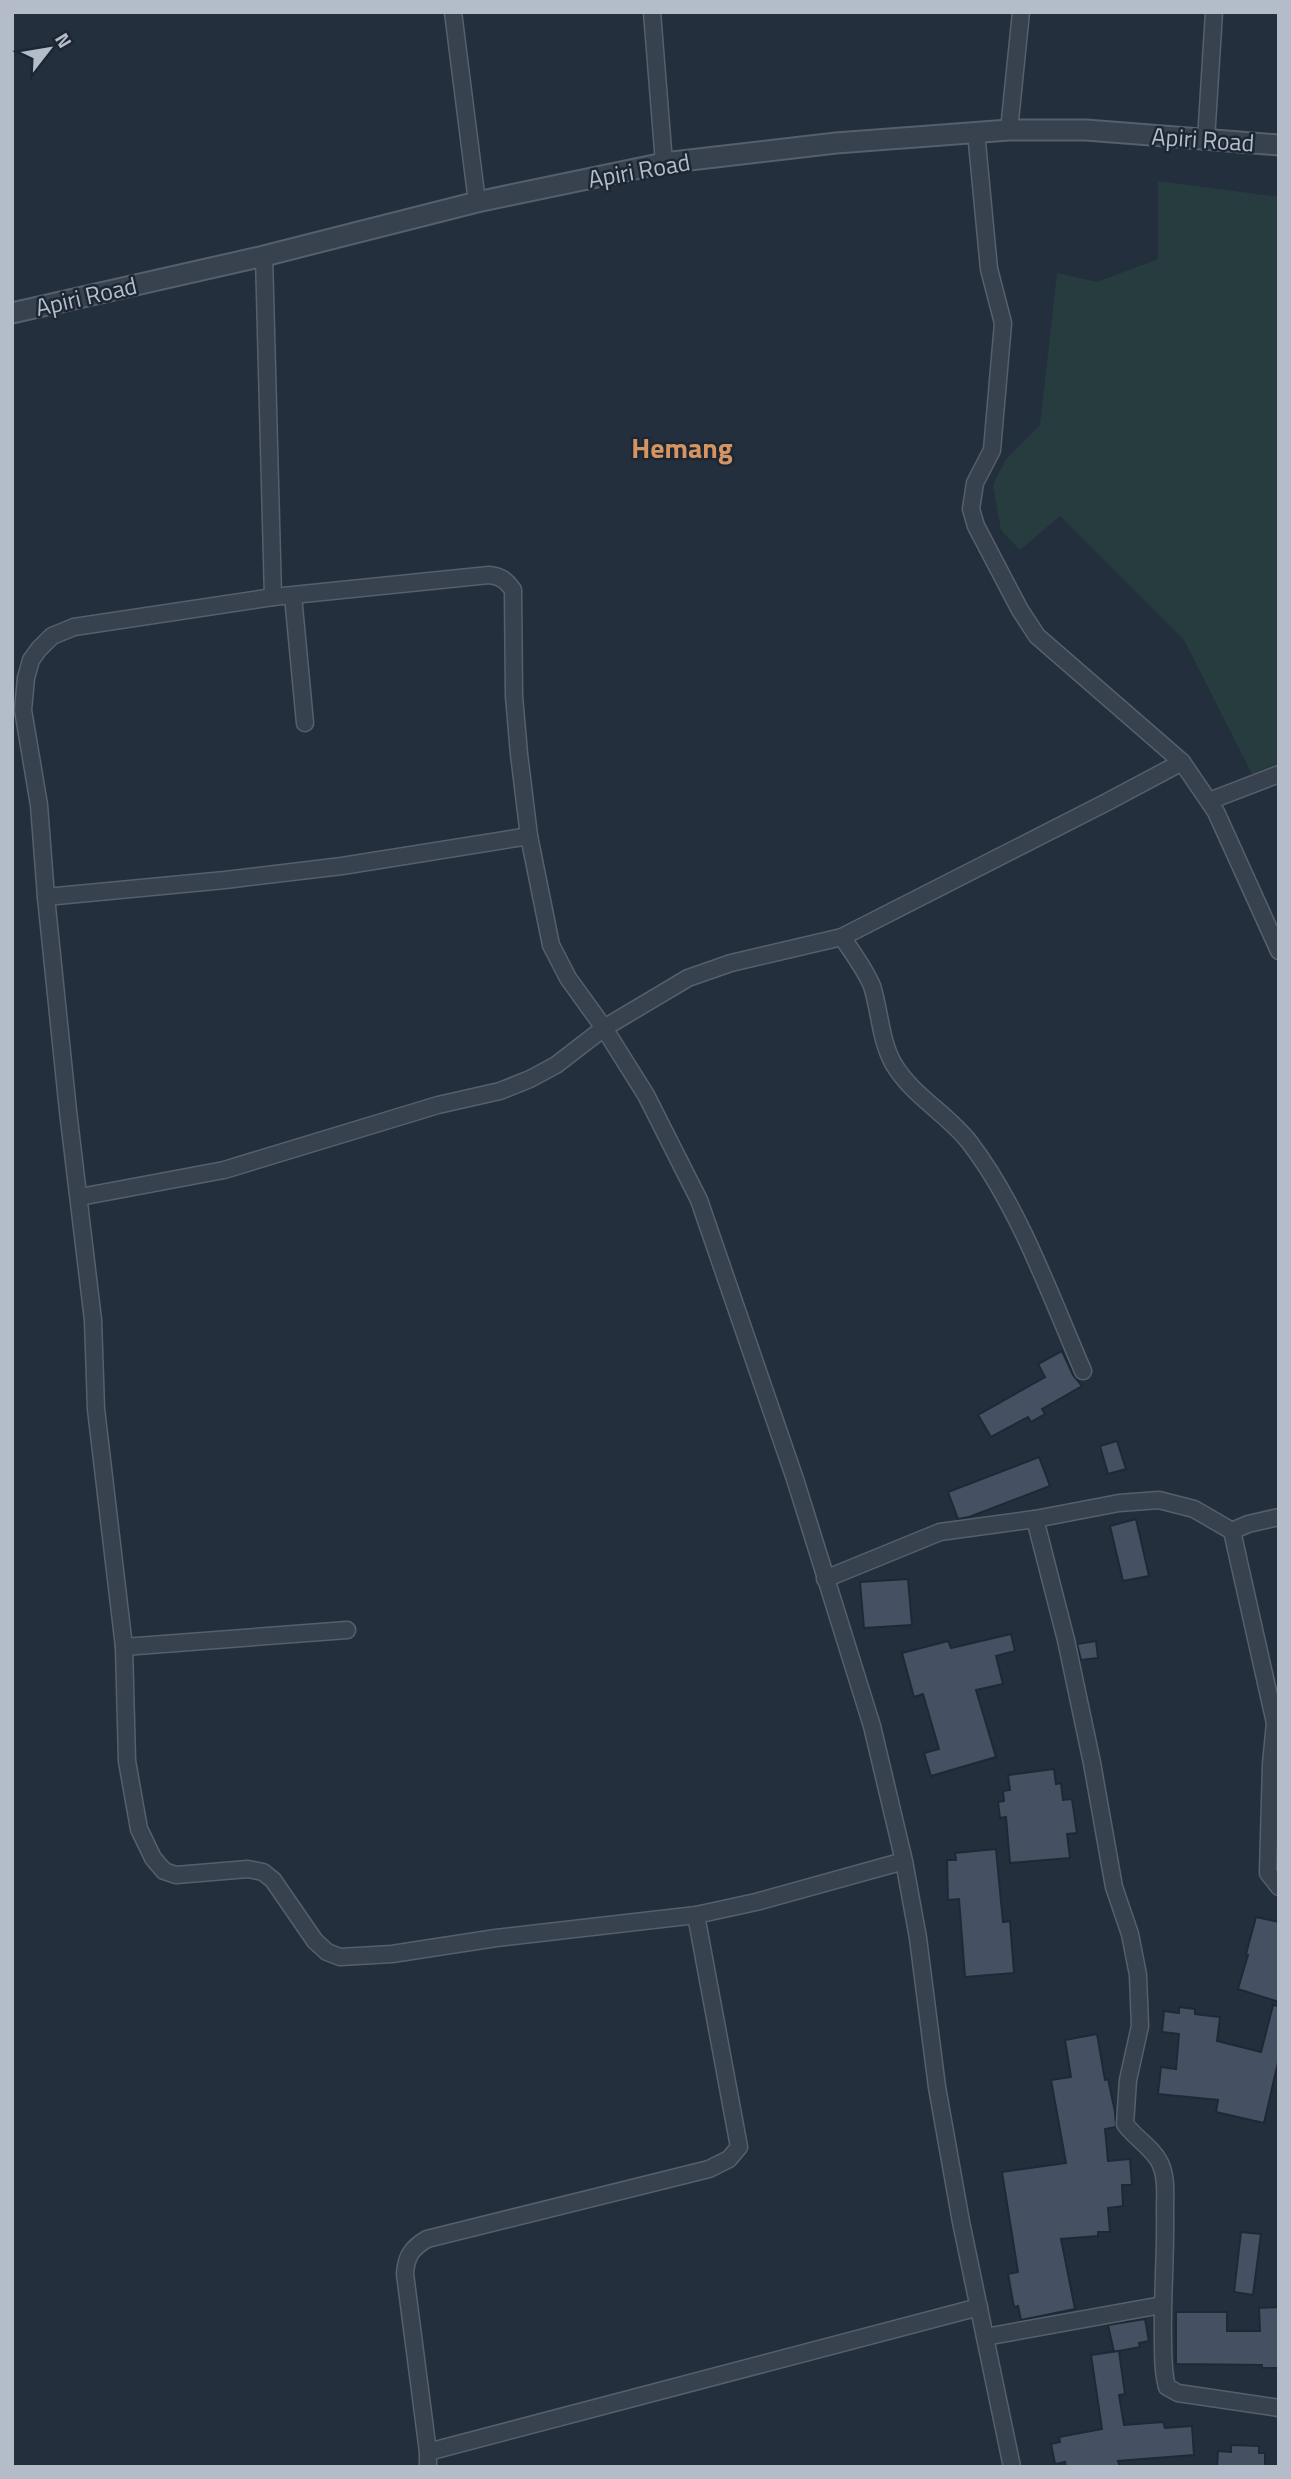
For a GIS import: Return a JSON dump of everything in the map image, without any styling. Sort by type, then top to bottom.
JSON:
[{"type":"street","points":[[453,12],[477,202]]},
{"type":"street","points":[[652,12],[664,163]]},
{"type":"street","points":[[1009,130],[1021,12]]},
{"type":"street","points":[[1206,140],[1214,12]]},
{"type":"street","name":"Apiri Road","points":[[12,313],[264,256],[477,202],[664,163],[836,143],[1009,130],[1086,130],[1279,145]]},
{"type":"street","points":[[976,132],[989,269],[1003,323],[992,450],[990,458],[980,470],[971,496],[971,509],[976,526],[1020,610],[1037,636],[1182,762],[1216,812],[1279,951]]},
{"type":"street","points":[[264,256],[273,597]]},
{"type":"street","points":[[904,1861],[756,1902],[696,1915],[496,1938],[392,1954],[340,1957],[327,1952],[315,1941],[273,1880],[263,1872],[248,1869],[176,1875],[164,1871],[153,1858],[139,1829],[127,1761],[124,1647],[96,1409],[93,1320],[68,1111],[39,805],[23,710],[26,678],[32,660],[52,636],[74,627],[273,597],[488,575],[507,581],[513,590],[514,696],[529,836],[551,945],[568,978],[604,1028],[646,1095],[699,1200],[769,1400],[872,1726],[904,1861],[918,1938],[937,2087],[961,2222],[1012,2467]]},
{"type":"street","points":[[293,596],[305,723]]},
{"type":"street","points":[[80,1197],[224,1170],[438,1105],[500,1091],[556,1066],[604,1028],[688,978],[731,963],[842,936],[1182,762]]},
{"type":"street","points":[[1209,801],[1279,774]]},
{"type":"street","points":[[46,897],[329,867],[529,836]]},
{"type":"street","points":[[842,936],[868,978],[892,1062],[918,1093],[971,1144],[998,1186],[1013,1213],[1083,1371]]},
{"type":"street","points":[[825,1578],[940,1532],[1035,1519],[1119,1503],[1159,1500],[1194,1509],[1232,1531],[1275,1723],[1268,1873],[1279,1886]]},
{"type":"street","points":[[1232,1531],[1248,1524],[1279,1517]]},
{"type":"street","points":[[1035,1519],[1066,1640],[1114,1887],[1130,1934],[1138,1975],[1140,2026],[1128,2080],[1125,2124],[1161,2165],[1165,2189],[1162,2305],[1164,2374],[1167,2387],[1178,2393],[1279,2407]]},
{"type":"street","points":[[124,1647],[347,1630]]},
{"type":"street","points":[[696,1915],[739,2147],[729,2159],[709,2169],[427,2239],[414,2247],[406,2260],[405,2274],[428,2460],[979,2307]]},
{"type":"street","points":[[985,2337],[1162,2305]]},
{"type":"green space","points":[[1158,181],[1279,197],[1279,763],[1252,774],[1184,640],[1060,516],[1020,550],[1001,530],[993,485],[1006,459],[1040,425],[1057,273],[1097,282],[1158,259]]},
{"type":"building","points":[[1062,1351],[1073,1375],[1082,1386],[1042,1409],[1045,1414],[1031,1422],[1028,1417],[991,1437],[978,1415],[1045,1377],[1038,1364]]},
{"type":"building","points":[[1117,1441],[1126,1469],[1108,1474],[1100,1446]]},
{"type":"building","points":[[1039,1457],[1050,1486],[958,1519],[948,1492]]},
{"type":"building","points":[[1136,1519],[1149,1576],[1123,1581],[1110,1526]]},
{"type":"building","points":[[908,1579],[912,1625],[864,1628],[860,1582]]},
{"type":"building","points":[[1011,1634],[1015,1651],[996,1656],[1003,1684],[976,1690],[996,1757],[931,1776],[924,1753],[939,1749],[923,1694],[914,1697],[902,1653],[948,1641],[951,1648]]},
{"type":"building","points":[[1096,1641],[1098,1658],[1081,1660],[1077,1644]]},
{"type":"building","points":[[1054,1769],[1056,1784],[1061,1783],[1063,1800],[1072,1799],[1077,1833],[1067,1834],[1070,1858],[1010,1863],[1006,1817],[1000,1818],[998,1802],[1004,1801],[1003,1791],[1010,1790],[1008,1775]]},
{"type":"building","points":[[996,1849],[1003,1922],[1010,1921],[1014,1973],[965,1977],[959,1899],[948,1900],[947,1860],[956,1860],[955,1853]]},
{"type":"building","points":[[1256,1917],[1279,1922],[1279,2002],[1238,1989]]},
{"type":"building","points":[[1273,2005],[1279,2006],[1279,2058],[1264,2123],[1216,2112],[1218,2100],[1158,2094],[1161,2067],[1176,2069],[1179,2034],[1162,2032],[1164,2011],[1179,2013],[1179,2007],[1195,2009],[1195,2014],[1220,2017],[1217,2041],[1261,2052]]},
{"type":"building","points":[[1097,2034],[1105,2080],[1108,2079],[1115,2112],[1116,2127],[1105,2129],[1108,2161],[1130,2159],[1132,2185],[1122,2185],[1123,2206],[1108,2208],[1110,2232],[1098,2232],[1098,2236],[1061,2239],[1075,2309],[1021,2320],[1018,2306],[1014,2307],[1008,2274],[1018,2272],[1002,2172],[1066,2163],[1051,2080],[1071,2077],[1065,2040]]},
{"type":"building","points":[[1241,2232],[1261,2234],[1253,2295],[1234,2292]]},
{"type":"building","points":[[1279,2307],[1279,2368],[1262,2368],[1262,2365],[1176,2364],[1176,2312],[1227,2312],[1227,2331],[1260,2331],[1259,2308]]},
{"type":"building","points":[[1145,2319],[1149,2341],[1139,2343],[1140,2347],[1114,2352],[1108,2325]]},
{"type":"building","points":[[1119,2351],[1125,2394],[1119,2395],[1124,2425],[1163,2422],[1165,2428],[1192,2426],[1194,2455],[1118,2461],[1120,2467],[1066,2467],[1065,2462],[1055,2464],[1051,2444],[1060,2442],[1059,2437],[1102,2429],[1091,2355]]},
{"type":"building","points":[[1231,2445],[1259,2446],[1259,2453],[1265,2453],[1265,2467],[1217,2467],[1218,2451],[1231,2452]]},
{"type":"district","name":"Hemang","points":[[682,447]]}]
